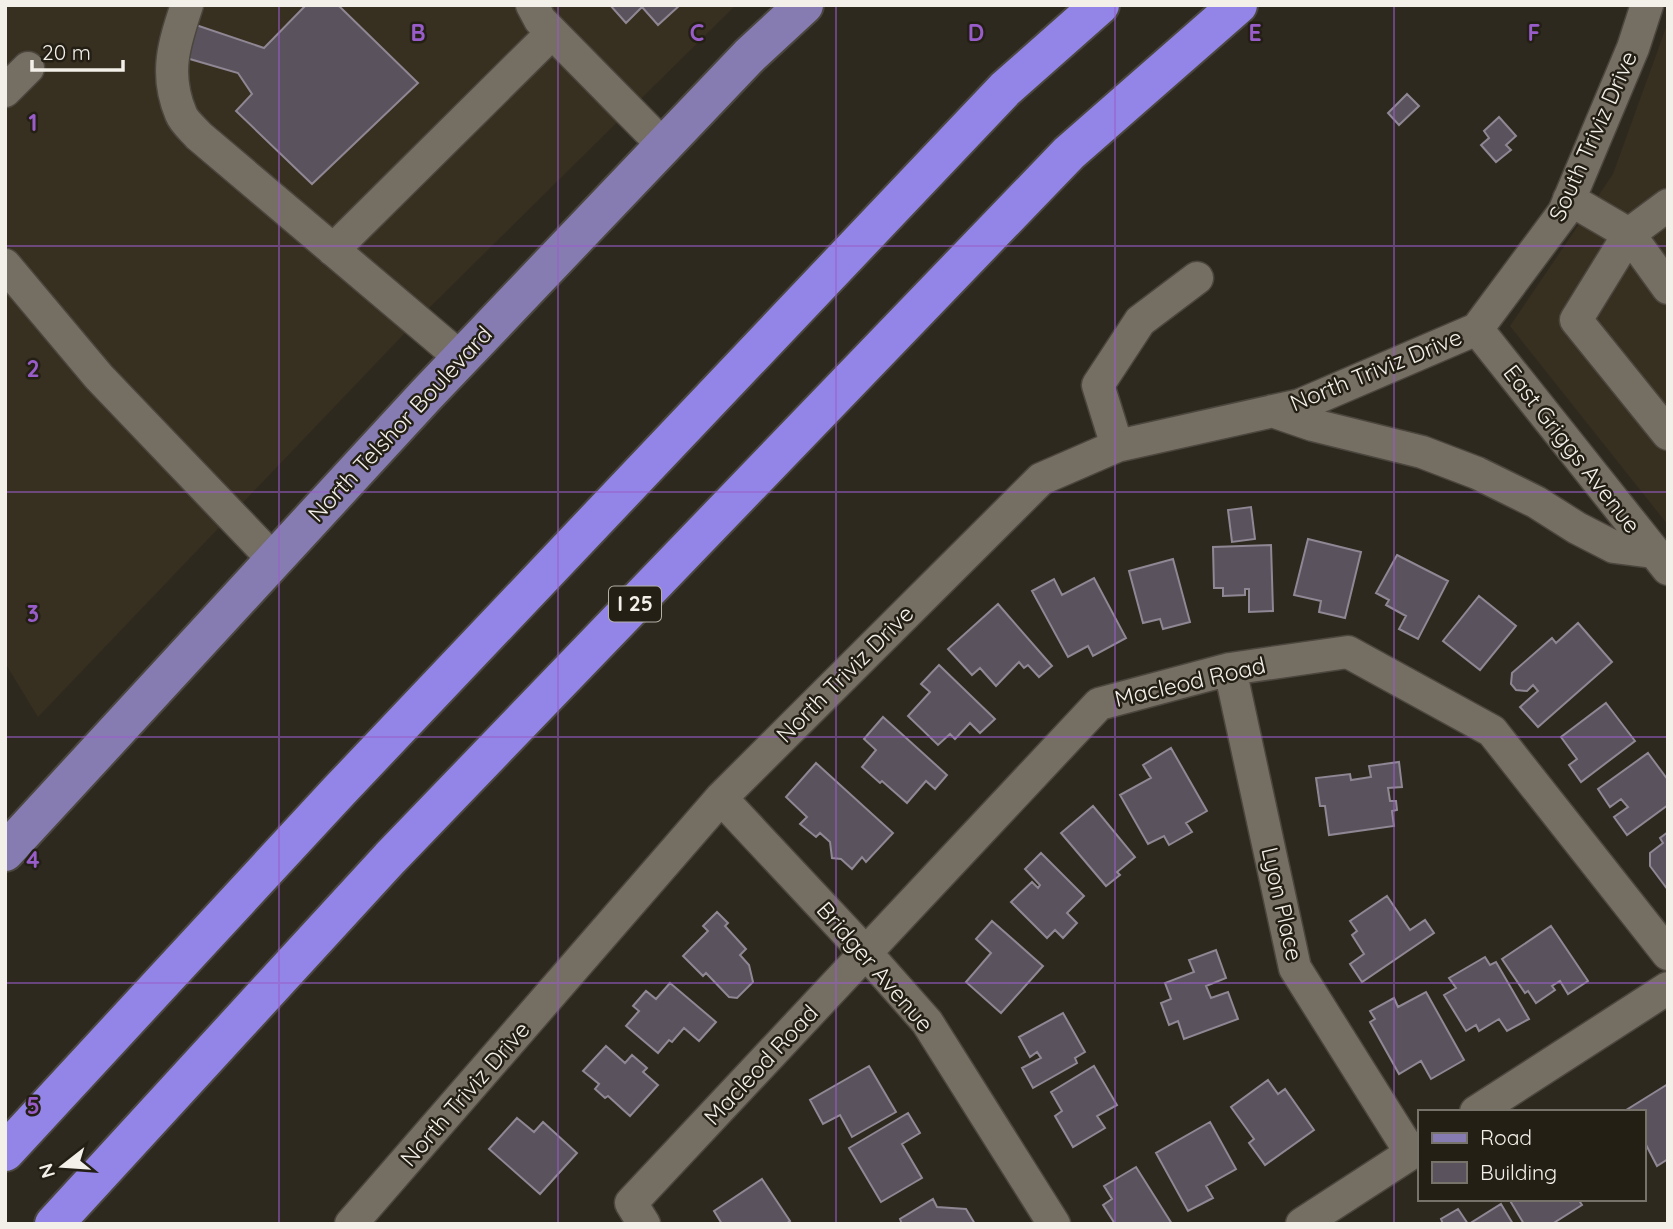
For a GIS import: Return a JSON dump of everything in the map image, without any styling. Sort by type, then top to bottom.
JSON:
[{"type":"highway","points":[[5,1152],[338,792],[995,99],[1100,5]]},
{"type":"highway","name":"I 25","points":[[54,1224],[400,848],[1069,153],[1238,5]]},
{"type":"main road","name":"North Telshor Boulevard","points":[[5,852],[461,358],[749,56],[804,5]]},
{"type":"street","points":[[187,5],[172,51],[173,80],[181,117],[199,136],[461,358]]},
{"type":"street","points":[[532,5],[540,20],[552,33],[663,145]]},
{"type":"street","name":"South Triviz Drive","points":[[1477,329],[1564,212],[1633,48],[1647,5]]},
{"type":"street","points":[[333,250],[552,33]]},
{"type":"street","points":[[5,91],[28,68]]},
{"type":"street","points":[[1569,199],[1629,234],[1668,288]]},
{"type":"street","points":[[1668,205],[1629,234],[1576,320],[1668,433]]},
{"type":"street","points":[[5,265],[99,377],[274,560]]},
{"type":"street","points":[[1116,446],[1098,385],[1140,321],[1197,278]]},
{"type":"street","name":"North Triviz Drive","points":[[351,1224],[382,1211],[721,798],[1041,479],[1116,446],[1300,405],[1477,329]]},
{"type":"street","name":"East Griggs Avenue","points":[[1477,329],[1661,560]]},
{"type":"street","points":[[1272,411],[1313,425],[1433,456],[1477,472],[1614,547],[1661,560]]},
{"type":"street","name":"Macleod Road","points":[[638,1213],[866,953],[1099,704],[1230,669],[1348,652],[1492,731],[1668,954]]},
{"type":"street","name":"Lyon Place","points":[[1230,669],[1295,968],[1415,1151]]},
{"type":"street","name":"Bridger Avenue","points":[[721,798],[866,953],[927,1023],[1054,1224]]},
{"type":"street","points":[[1479,1110],[1668,988]]},
{"type":"street","points":[[1302,1224],[1415,1151]]},
{"type":"shaded area","points":[[5,5],[736,5],[425,312],[38,717],[5,663]]},
{"type":"shaded area","points":[[1668,22],[1668,525],[1510,326],[1613,174]]},
{"type":"building","points":[[306,5],[338,5],[418,83],[312,184],[236,111],[252,94],[238,73],[183,57],[196,25],[264,48]]},
{"type":"building","points":[[610,5],[680,5],[658,25],[642,7],[626,23]]},
{"type":"building","points":[[1407,94],[1419,106],[1399,125],[1388,113]]},
{"type":"building","points":[[1499,117],[1516,136],[1506,145],[1511,150],[1496,162],[1481,145],[1489,138],[1484,131]]},
{"type":"building","points":[[1251,507],[1255,539],[1232,542],[1228,510]]},
{"type":"building","points":[[1308,539],[1361,552],[1345,618],[1319,612],[1321,601],[1294,595]]},
{"type":"building","points":[[1271,545],[1273,611],[1249,612],[1249,589],[1245,589],[1245,595],[1223,596],[1223,588],[1214,588],[1213,547]]},
{"type":"building","points":[[1397,555],[1448,581],[1418,639],[1399,629],[1406,616],[1386,605],[1389,600],[1376,593]]},
{"type":"building","points":[[1173,559],[1190,622],[1163,629],[1160,619],[1143,623],[1129,571]]},
{"type":"building","points":[[1094,578],[1126,638],[1093,656],[1088,646],[1068,657],[1032,591],[1054,579],[1062,595]]},
{"type":"building","points":[[1479,596],[1516,626],[1480,670],[1443,641]]},
{"type":"building","points":[[998,604],[1052,666],[1039,677],[1028,665],[1024,668],[1019,662],[996,686],[980,668],[972,675],[948,649]]},
{"type":"building","points":[[1578,623],[1612,662],[1538,727],[1520,707],[1538,691],[1533,685],[1527,691],[1516,690],[1511,684],[1512,673],[1552,638],[1556,643]]},
{"type":"building","points":[[939,665],[995,719],[980,733],[970,723],[955,739],[950,734],[938,745],[908,716],[930,692],[921,684]]},
{"type":"building","points":[[1606,703],[1635,741],[1581,782],[1569,765],[1577,759],[1561,737]]},
{"type":"building","points":[[883,717],[947,775],[935,789],[926,781],[907,803],[862,767],[876,750],[864,739]]},
{"type":"building","points":[[1171,748],[1207,811],[1186,823],[1192,832],[1169,845],[1164,836],[1148,844],[1120,795],[1151,778],[1143,765]]},
{"type":"building","points":[[1648,753],[1668,780],[1668,805],[1627,835],[1614,817],[1628,807],[1621,799],[1610,807],[1598,789]]},
{"type":"building","points":[[1399,762],[1402,787],[1388,788],[1390,801],[1396,801],[1397,810],[1392,811],[1394,826],[1329,835],[1325,806],[1320,806],[1316,778],[1350,774],[1351,780],[1371,777],[1369,766]]},
{"type":"building","points":[[816,763],[893,833],[866,862],[862,857],[852,869],[841,859],[832,858],[830,842],[820,833],[816,837],[800,824],[807,817],[786,797]]},
{"type":"building","points":[[1093,806],[1135,857],[1117,872],[1120,875],[1106,886],[1061,833]]},
{"type":"building","points":[[1668,832],[1668,890],[1650,866],[1650,853],[1663,843],[1660,838]]},
{"type":"building","points":[[1041,853],[1084,896],[1067,913],[1077,923],[1063,938],[1055,930],[1047,938],[1011,902],[1032,882],[1038,888],[1040,885],[1025,869]]},
{"type":"building","points":[[1387,896],[1410,930],[1425,920],[1434,933],[1362,982],[1350,964],[1364,954],[1352,935],[1357,931],[1350,921]]},
{"type":"building","points":[[717,912],[728,923],[725,926],[746,949],[740,955],[749,965],[753,982],[737,998],[729,997],[706,973],[703,976],[683,956],[708,931],[703,926]]},
{"type":"building","points":[[992,921],[1043,966],[1001,1013],[966,982],[991,953],[976,939]]},
{"type":"building","points":[[1551,926],[1588,981],[1568,994],[1560,981],[1552,986],[1555,990],[1536,1003],[1528,991],[1525,993],[1502,959]]},
{"type":"building","points":[[1216,950],[1226,978],[1206,986],[1211,998],[1228,992],[1238,1019],[1184,1039],[1178,1021],[1169,1025],[1161,1003],[1171,999],[1165,983],[1194,972],[1189,960]]},
{"type":"building","points":[[1485,957],[1490,965],[1496,962],[1529,1019],[1507,1031],[1499,1019],[1479,1031],[1476,1025],[1466,1031],[1444,995],[1456,988],[1449,978]]},
{"type":"building","points":[[670,983],[716,1022],[699,1041],[684,1028],[658,1053],[626,1026],[639,1011],[633,1006],[646,991],[656,999]]},
{"type":"building","points":[[1426,992],[1464,1060],[1431,1079],[1421,1061],[1399,1074],[1370,1022],[1375,1019],[1370,1011],[1394,998],[1398,1007]]},
{"type":"building","points":[[1063,1013],[1085,1052],[1075,1058],[1077,1063],[1033,1088],[1022,1068],[1041,1058],[1037,1052],[1030,1057],[1019,1037]]},
{"type":"building","points":[[606,1046],[625,1063],[632,1055],[647,1068],[643,1072],[658,1085],[630,1116],[608,1096],[605,1098],[595,1089],[599,1084],[583,1071]]},
{"type":"building","points":[[869,1066],[896,1112],[852,1137],[840,1115],[823,1124],[810,1100]]},
{"type":"building","points":[[1094,1066],[1117,1105],[1097,1116],[1105,1128],[1073,1147],[1055,1116],[1062,1111],[1051,1092]]},
{"type":"building","points":[[1268,1080],[1278,1094],[1285,1089],[1314,1130],[1265,1165],[1249,1143],[1254,1139],[1231,1107]]},
{"type":"building","points":[[1668,1084],[1668,1159],[1657,1166],[1645,1143],[1645,1110],[1626,1110]]},
{"type":"building","points":[[908,1113],[920,1133],[902,1144],[922,1178],[881,1202],[849,1148]]},
{"type":"building","points":[[517,1118],[534,1132],[543,1122],[577,1153],[540,1194],[489,1149]]},
{"type":"building","points":[[1210,1122],[1236,1169],[1206,1186],[1213,1198],[1188,1211],[1156,1153]]},
{"type":"building","points":[[1136,1167],[1172,1224],[1115,1224],[1103,1205],[1112,1199],[1104,1186]]},
{"type":"building","points":[[762,1179],[790,1221],[786,1224],[722,1224],[714,1211]]},
{"type":"building","points":[[933,1199],[937,1207],[966,1209],[975,1224],[902,1224],[900,1219]]},
{"type":"building","points":[[1510,1201],[1579,1201],[1582,1205],[1552,1224],[1524,1224]]},
{"type":"building","points":[[1501,1204],[1513,1224],[1469,1224]]},
{"type":"building","points":[[1458,1209],[1468,1224],[1443,1224],[1441,1219]]}]
